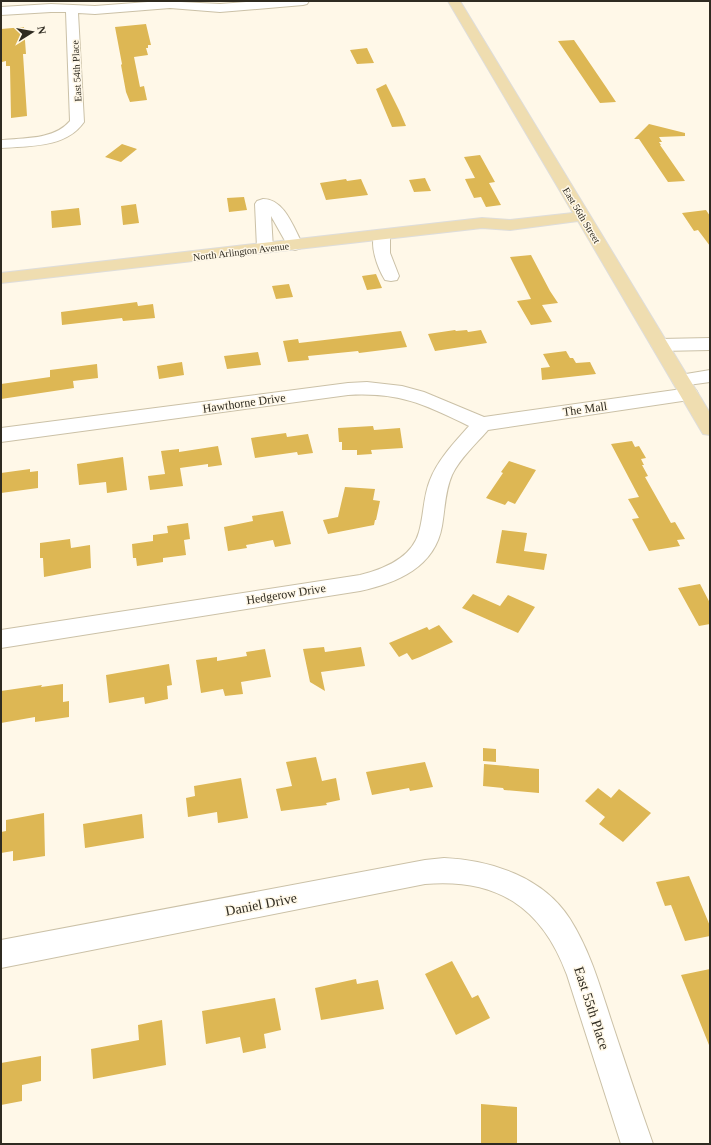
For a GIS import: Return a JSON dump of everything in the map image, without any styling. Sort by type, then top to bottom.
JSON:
[{"type":"main road","name":"East 56th Street","points":[[454,1],[710,429]]},
{"type":"main road","name":"North Arlington Avenue","points":[[1,278],[482,223],[510,225],[580,212]]},
{"type":"street","points":[[1,11],[42,8],[97,10],[170,4],[220,8],[303,1]]},
{"type":"street","name":"East 54th Place","points":[[1,144],[46,139],[70,130],[75,126],[78,119],[72,9]]},
{"type":"street","points":[[265,248],[263,204],[267,203],[276,210],[295,245]]},
{"type":"street","points":[[382,235],[382,253],[391,276]]},
{"type":"street","points":[[660,345],[710,344]]},
{"type":"street","name":"The Mall","points":[[482,424],[685,387],[710,376]]},
{"type":"street","name":"Hawthorne Drive","points":[[1,435],[348,389],[368,388],[395,390],[414,394],[482,424]]},
{"type":"street","name":"Hedgerow Drive","points":[[1,639],[360,583],[390,574],[414,558],[422,548],[430,532],[438,484],[442,474],[482,424]]},
{"type":"street","name":"Daniel Drive","points":[[1,954],[434,871],[454,870],[474,872],[493,877],[518,890]]},
{"type":"street","name":"East 55th Place","points":[[518,890],[541,907],[550,916],[559,927],[575,957],[637,1144]]},
{"type":"building","points":[[146,24],[151,45],[148,45],[148,48],[146,48],[148,55],[134,57],[140,87],[144,86],[147,100],[130,102],[126,92],[115,27]]},
{"type":"building","points":[[24,27],[26,54],[23,54],[27,116],[11,118],[10,66],[6,66],[6,61],[2,62],[1,29]]},
{"type":"building","points":[[574,40],[616,102],[600,103],[558,41]]},
{"type":"building","points":[[367,48],[374,63],[357,64],[350,50]]},
{"type":"building","points":[[386,84],[406,126],[392,127],[376,89]]},
{"type":"building","points":[[649,124],[685,133],[685,136],[659,137],[662,142],[659,142],[685,181],[668,182],[639,139],[634,139]]},
{"type":"building","points":[[122,144],[137,149],[121,162],[105,157]]},
{"type":"building","points":[[480,155],[495,182],[489,183],[501,205],[486,207],[481,197],[474,198],[465,179],[475,178],[464,157]]},
{"type":"building","points":[[425,178],[431,191],[414,192],[409,180]]},
{"type":"building","points":[[346,179],[347,181],[361,179],[368,195],[326,200],[320,183]]},
{"type":"building","points":[[244,197],[247,210],[229,212],[227,198]]},
{"type":"building","points":[[136,204],[139,223],[123,225],[121,206]]},
{"type":"building","points":[[79,208],[81,225],[52,228],[51,211]]},
{"type":"building","points":[[706,210],[710,216],[710,246],[698,230],[694,231],[682,213]]},
{"type":"building","points":[[531,255],[558,303],[542,305],[552,322],[531,325],[517,301],[531,299],[510,257]]},
{"type":"building","points":[[376,274],[382,288],[367,290],[362,276]]},
{"type":"building","points":[[289,284],[293,297],[276,299],[272,286]]},
{"type":"building","points":[[137,302],[138,306],[153,304],[155,318],[123,321],[122,318],[62,325],[61,312]]},
{"type":"building","points":[[455,330],[467,330],[468,332],[481,330],[487,343],[435,351],[428,334]]},
{"type":"building","points":[[401,331],[407,347],[359,353],[358,351],[308,356],[309,360],[288,362],[283,341],[298,339],[299,343]]},
{"type":"building","points":[[566,351],[570,358],[573,358],[576,363],[590,362],[596,374],[542,380],[541,368],[550,367],[543,354]]},
{"type":"building","points":[[258,352],[261,365],[227,369],[224,356]]},
{"type":"building","points":[[182,362],[184,375],[159,379],[157,366]]},
{"type":"building","points":[[97,364],[98,378],[73,381],[74,388],[1,399],[1,384],[50,377],[50,370]]},
{"type":"building","points":[[373,426],[374,430],[400,428],[403,448],[371,450],[372,454],[357,455],[357,450],[342,450],[342,442],[339,442],[338,428]]},
{"type":"building","points":[[286,433],[287,437],[308,434],[313,453],[298,455],[297,452],[255,458],[251,438]]},
{"type":"building","points":[[632,441],[635,447],[639,446],[646,458],[641,459],[644,465],[642,465],[648,476],[645,477],[671,523],[675,522],[685,539],[677,540],[680,546],[649,551],[632,519],[639,518],[628,499],[639,497],[611,444]]},
{"type":"building","points":[[218,446],[222,465],[208,467],[208,464],[180,468],[183,486],[150,490],[148,476],[165,474],[161,451],[179,449],[179,452]]},
{"type":"building","points":[[123,457],[127,490],[107,493],[106,482],[79,485],[77,464]]},
{"type":"building","points":[[509,461],[536,470],[515,504],[508,501],[505,505],[486,498],[503,473],[501,472]]},
{"type":"building","points":[[30,469],[30,472],[38,471],[38,488],[1,493],[1,473]]},
{"type":"building","points":[[345,487],[375,489],[373,500],[380,501],[376,520],[374,525],[328,534],[323,520],[338,517]]},
{"type":"building","points":[[283,511],[291,544],[275,547],[273,540],[246,545],[247,548],[228,551],[224,527],[253,521],[252,516]]},
{"type":"building","points":[[188,523],[190,539],[184,540],[186,555],[163,558],[163,562],[137,566],[136,558],[133,558],[132,544],[153,541],[153,535],[168,533],[167,526]]},
{"type":"building","points":[[502,530],[527,533],[524,551],[547,554],[544,570],[496,563]]},
{"type":"building","points":[[70,539],[71,548],[90,545],[91,568],[44,577],[43,558],[40,558],[40,543]]},
{"type":"building","points":[[700,584],[710,603],[710,624],[699,626],[678,588]]},
{"type":"building","points":[[473,594],[500,606],[508,595],[535,607],[518,633],[462,608]]},
{"type":"building","points":[[439,625],[453,642],[412,660],[407,653],[399,657],[389,643],[427,627],[429,630]]},
{"type":"building","points":[[324,647],[325,652],[361,647],[365,666],[321,672],[325,691],[310,682],[303,649]]},
{"type":"building","points":[[265,649],[271,677],[241,682],[243,694],[225,696],[223,689],[201,693],[196,660],[217,657],[217,661],[247,656],[246,652]]},
{"type":"building","points":[[169,664],[172,685],[167,686],[168,699],[145,704],[144,697],[109,703],[106,675]]},
{"type":"building","points":[[63,684],[63,702],[69,701],[69,717],[35,722],[35,717],[1,723],[1,691],[42,685],[41,687]]},
{"type":"building","points":[[483,748],[496,749],[496,762],[483,761]]},
{"type":"building","points":[[316,757],[322,781],[336,778],[340,800],[326,803],[327,805],[281,811],[276,789],[292,786],[286,762]]},
{"type":"building","points":[[425,762],[433,787],[410,791],[409,788],[372,795],[366,772]]},
{"type":"building","points":[[484,764],[539,769],[539,793],[504,790],[503,788],[483,786]]},
{"type":"building","points":[[241,778],[248,818],[218,823],[217,812],[188,817],[186,798],[195,796],[194,786]]},
{"type":"building","points":[[598,788],[611,798],[619,789],[651,813],[623,842],[599,824],[605,817],[585,801]]},
{"type":"building","points":[[44,813],[45,856],[13,861],[13,851],[1,853],[1,832],[6,831],[6,820]]},
{"type":"building","points":[[142,814],[144,838],[85,848],[83,824]]},
{"type":"building","points":[[689,876],[710,926],[710,936],[685,941],[671,905],[665,906],[656,882]]},
{"type":"building","points":[[452,961],[472,998],[478,995],[490,1018],[456,1035],[425,974]]},
{"type":"building","points":[[710,969],[710,1045],[709,1045],[681,975]]},
{"type":"building","points":[[356,979],[357,984],[378,980],[384,1009],[321,1020],[315,988]]},
{"type":"building","points":[[275,998],[281,1030],[264,1034],[266,1048],[243,1053],[240,1037],[206,1044],[202,1011]]},
{"type":"building","points":[[162,1020],[166,1065],[93,1079],[91,1049],[139,1040],[138,1025]]},
{"type":"building","points":[[41,1056],[41,1081],[22,1085],[22,1101],[1,1105],[1,1063]]},
{"type":"building","points":[[481,1104],[517,1107],[517,1144],[481,1144]]}]
